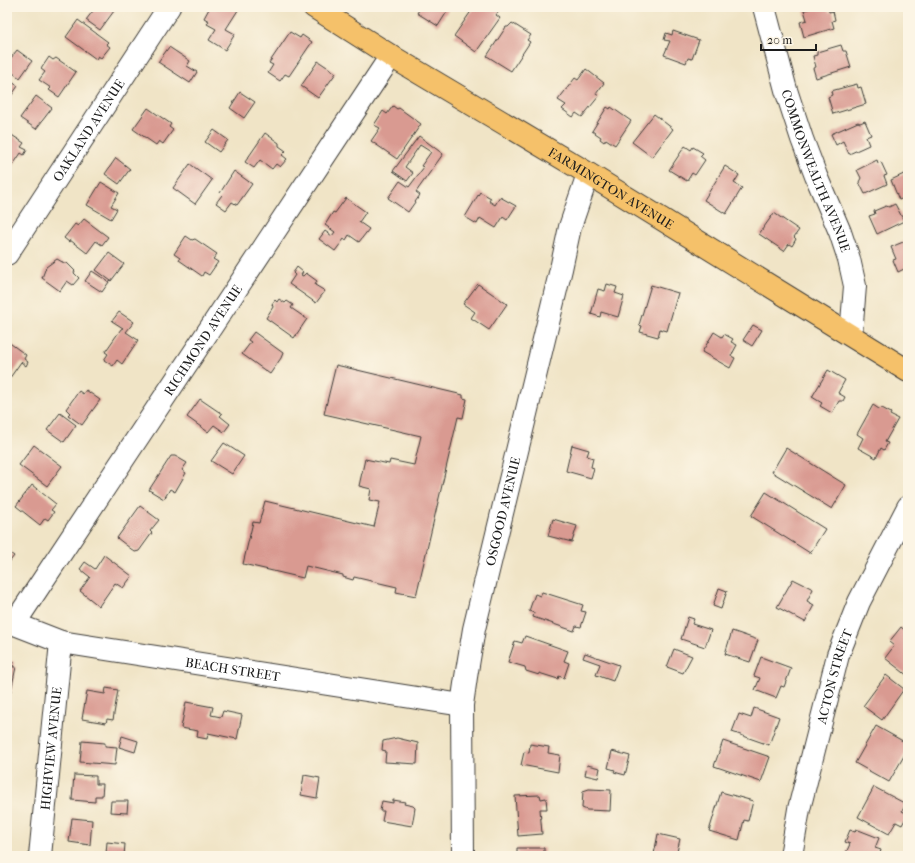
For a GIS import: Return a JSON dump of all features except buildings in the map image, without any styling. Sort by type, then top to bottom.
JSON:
[{"type":"main road","name":"FARMINGTON AVENUE","points":[[314,7],[391,56],[588,174],[908,371]]},
{"type":"street","name":"OAKLAND AVENUE","points":[[7,254],[169,7]]},
{"type":"street","name":"COMMONWEALTH AVENUE","points":[[764,7],[786,90],[802,139],[840,232],[849,259],[855,286],[851,335]]},
{"type":"street","name":"RICHMOND AVENUE","points":[[10,623],[391,56]]},
{"type":"street","name":"OSGOOD AVENUE","points":[[463,856],[462,705],[476,621],[570,227],[588,174]]},
{"type":"street","name":"ACTON STREET","points":[[791,856],[799,809],[838,655],[859,602],[908,507]]},
{"type":"street","name":"BEACH STREET","points":[[10,623],[61,642],[462,705]]},
{"type":"street","name":"HIGHVIEW AVENUE","points":[[40,856],[61,642]]}]
